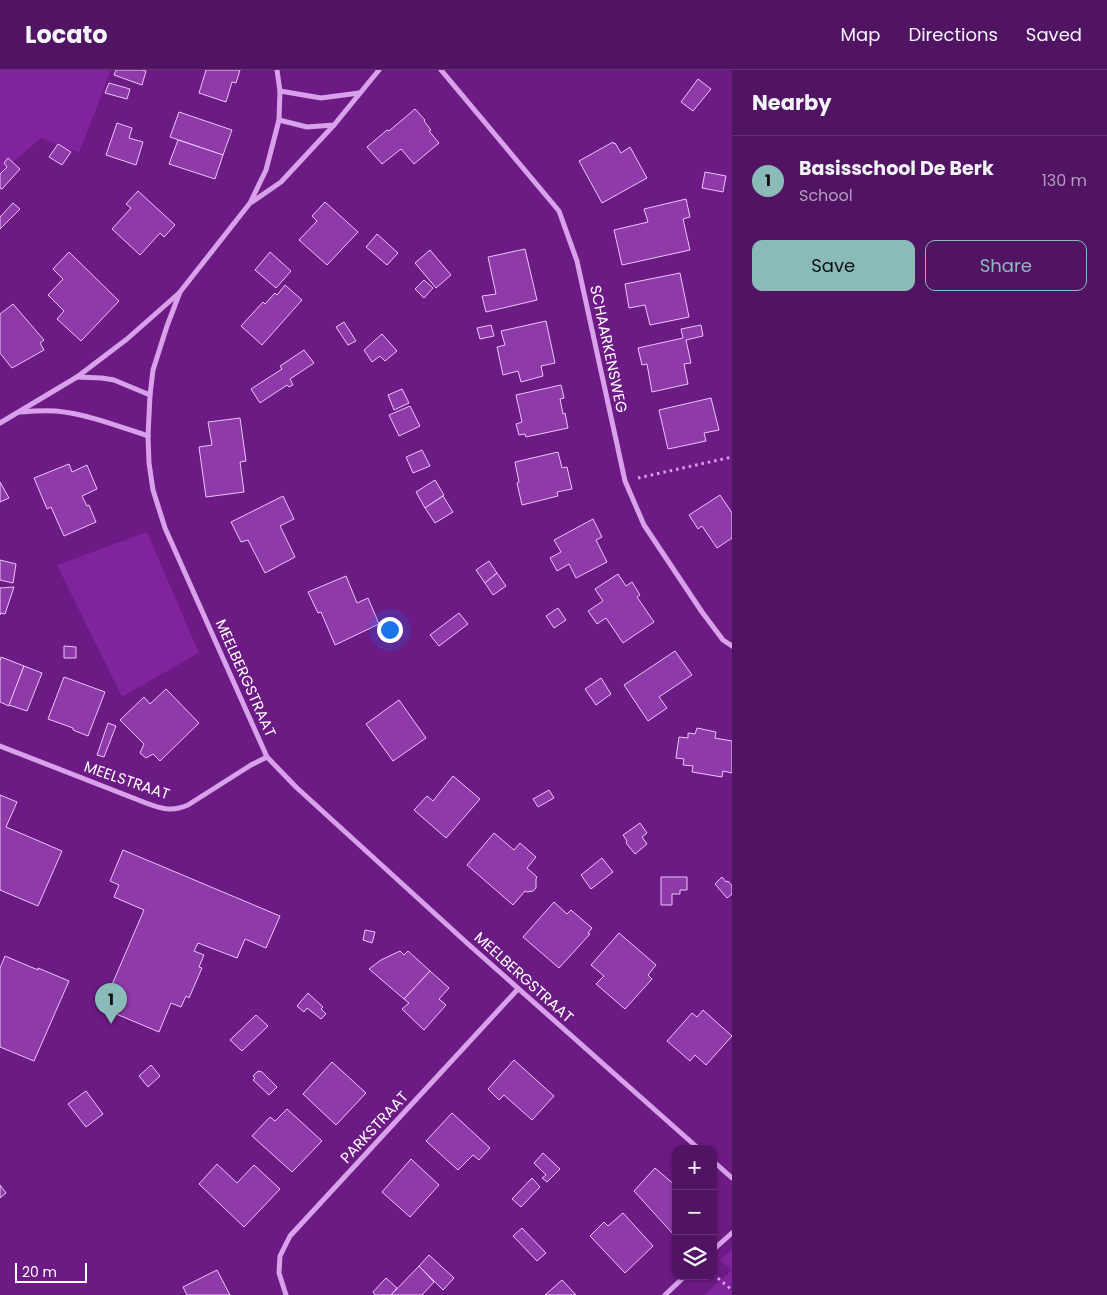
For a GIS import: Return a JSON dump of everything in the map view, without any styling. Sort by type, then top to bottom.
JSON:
[{"type":"street","name":"MEELBERGSTRAAT","points":[[278,70],[280,92],[278,120],[266,170],[250,203],[180,292],[153,370],[148,436],[149,463],[153,490],[165,528],[267,756],[296,787],[518,989],[694,1145]]},
{"type":"street","points":[[250,203],[281,182],[334,125],[379,70]]},
{"type":"street","name":"SCHAARKENSWEG","points":[[441,70],[559,211],[577,261],[625,481],[644,526],[702,612],[723,640],[732,646]]},
{"type":"street","points":[[280,92],[321,98],[359,94]]},
{"type":"street","points":[[278,120],[307,127],[334,125]]},
{"type":"street","points":[[0,423],[77,377],[127,339],[180,292]]},
{"type":"street","points":[[77,377],[114,380],[150,395]]},
{"type":"street","points":[[20,412],[55,411],[73,414],[148,436]]},
{"type":"street","name":"MEELSTRAAT","points":[[0,746],[168,810],[188,805],[267,756]]},
{"type":"street","name":"PARKSTRAAT","points":[[286,1295],[279,1273],[280,1256],[290,1236],[518,989]]},
{"type":"street","points":[[717,1165],[732,1178]]},
{"type":"street","points":[[717,1246],[732,1233]]},
{"type":"street","points":[[664,1295],[681,1280]]},
{"type":"path","points":[[625,481],[732,457]]},
{"type":"path","points":[[717,1277],[732,1290]]},
{"type":"shaded area","points":[[0,70],[111,70],[79,153],[41,138],[0,173]]},
{"type":"shaded area","points":[[147,532],[199,653],[122,697],[57,565]]},
{"type":"shaded area","points":[[732,1249],[732,1270],[720,1260]]},
{"type":"shaded area","points":[[732,1270],[732,1295],[704,1295]]},
{"type":"building","points":[[116,70],[146,71],[142,85],[114,75]]},
{"type":"building","points":[[206,70],[240,70],[236,83],[232,82],[226,102],[199,93]]},
{"type":"building","points":[[698,79],[711,89],[693,111],[681,102]]},
{"type":"building","points":[[109,83],[130,89],[127,99],[105,93]]},
{"type":"building","points":[[415,109],[425,120],[431,130],[429,131],[439,143],[414,164],[401,149],[382,164],[367,147]]},
{"type":"building","points":[[179,112],[232,130],[223,155],[170,137]]},
{"type":"building","points":[[117,123],[132,128],[129,138],[143,142],[136,165],[106,155]]},
{"type":"building","points":[[178,140],[223,155],[215,179],[169,164]]},
{"type":"building","points":[[613,142],[621,153],[630,147],[647,178],[602,203],[579,161]]},
{"type":"building","points":[[58,144],[71,152],[62,165],[49,157]]},
{"type":"building","points":[[8,158],[20,169],[2,189],[0,188],[0,174],[7,167],[4,163]]},
{"type":"building","points":[[705,172],[726,176],[723,192],[702,188]]},
{"type":"building","points":[[138,191],[175,225],[164,237],[160,233],[140,255],[112,229],[131,208],[126,204]]},
{"type":"building","points":[[686,199],[690,217],[683,219],[690,250],[622,265],[614,230],[648,222],[644,209]]},
{"type":"building","points":[[325,202],[358,232],[327,265],[299,240],[317,221],[312,216]]},
{"type":"building","points":[[13,203],[20,209],[0,229],[0,217]]},
{"type":"building","points":[[377,234],[398,253],[387,265],[366,247]]},
{"type":"building","points":[[525,249],[537,300],[486,312],[482,296],[496,294],[488,257]]},
{"type":"building","points":[[430,250],[451,275],[436,288],[415,263]]},
{"type":"building","points":[[69,252],[119,301],[81,341],[57,319],[64,311],[48,295],[63,279],[53,269]]},
{"type":"building","points":[[270,252],[291,271],[276,288],[255,270]]},
{"type":"building","points":[[680,273],[689,317],[650,325],[645,305],[629,308],[625,284]]},
{"type":"building","points":[[424,280],[433,288],[424,298],[415,289]]},
{"type":"building","points":[[285,285],[302,300],[262,345],[241,326],[263,302],[265,304],[275,293],[277,295]]},
{"type":"building","points":[[13,304],[44,340],[40,343],[44,350],[12,368],[0,353],[0,314]]},
{"type":"building","points":[[546,321],[555,363],[541,366],[543,376],[521,382],[518,371],[503,375],[497,347],[505,345],[501,331]]},
{"type":"building","points":[[344,322],[356,341],[348,345],[336,327]]},
{"type":"building","points":[[491,325],[494,336],[480,339],[477,328]]},
{"type":"building","points":[[701,325],[703,336],[686,340],[691,363],[684,364],[688,384],[652,392],[647,364],[642,365],[638,348],[683,338],[681,329]]},
{"type":"building","points":[[382,334],[397,351],[385,361],[380,356],[372,362],[364,350]]},
{"type":"building","points":[[304,350],[314,363],[290,379],[293,385],[289,387],[287,385],[260,403],[251,389],[282,369],[280,366]]},
{"type":"building","points":[[561,385],[564,398],[560,399],[568,428],[526,437],[525,434],[519,435],[516,424],[522,422],[516,395]]},
{"type":"building","points":[[402,389],[409,403],[394,410],[388,395]]},
{"type":"building","points":[[711,398],[719,430],[704,433],[706,441],[668,449],[659,410]]},
{"type":"building","points":[[410,406],[420,426],[399,436],[389,415]]},
{"type":"building","points":[[240,418],[246,461],[240,462],[244,492],[206,497],[199,447],[212,445],[208,422]]},
{"type":"building","points":[[422,450],[430,466],[413,473],[406,457]]},
{"type":"building","points":[[558,452],[562,468],[567,467],[572,489],[557,492],[558,496],[522,505],[515,462]]},
{"type":"building","points":[[69,464],[72,472],[87,465],[97,489],[82,496],[87,506],[89,505],[96,522],[64,536],[51,507],[47,509],[34,478]]},
{"type":"building","points":[[435,480],[444,495],[425,508],[416,492]]},
{"type":"building","points":[[0,482],[9,498],[0,502]]},
{"type":"building","points":[[720,495],[732,513],[732,538],[717,548],[702,526],[698,529],[689,515]]},
{"type":"building","points":[[283,496],[294,519],[280,526],[295,557],[265,573],[248,540],[241,542],[231,522]]},
{"type":"building","points":[[443,496],[453,512],[435,523],[425,508]]},
{"type":"building","points":[[593,519],[602,537],[596,540],[607,562],[576,578],[569,564],[557,571],[550,558],[561,552],[554,540]]},
{"type":"building","points":[[0,560],[16,564],[13,583],[0,580]]},
{"type":"building","points":[[489,561],[497,573],[485,583],[476,570]]},
{"type":"building","points":[[497,573],[506,586],[493,595],[485,583]]},
{"type":"building","points":[[618,574],[626,586],[632,582],[640,595],[637,597],[654,622],[623,643],[606,618],[597,624],[588,611],[603,601],[595,589]]},
{"type":"building","points":[[346,576],[357,603],[368,598],[379,624],[335,645],[321,612],[318,613],[308,592]]},
{"type":"building","points":[[14,587],[5,614],[1,613],[0,615],[0,588]]},
{"type":"building","points":[[558,608],[566,620],[554,628],[546,616]]},
{"type":"building","points":[[459,613],[468,624],[439,646],[430,635]]},
{"type":"building","points":[[64,646],[76,647],[76,658],[64,658]]},
{"type":"building","points":[[675,651],[692,675],[659,697],[667,708],[648,721],[624,685]]},
{"type":"building","points":[[1,657],[24,666],[9,706],[0,702]]},
{"type":"building","points":[[24,666],[42,673],[27,711],[9,705]]},
{"type":"building","points":[[64,677],[105,692],[88,736],[48,719]]},
{"type":"building","points":[[601,678],[611,694],[596,705],[585,689]]},
{"type":"building","points":[[166,689],[199,723],[160,761],[153,754],[146,758],[140,753],[144,744],[120,720],[144,697],[150,704]]},
{"type":"building","points":[[399,700],[426,738],[393,761],[366,724]]},
{"type":"building","points":[[108,723],[116,726],[104,757],[97,755]]},
{"type":"building","points":[[697,728],[716,732],[715,738],[732,741],[732,773],[723,771],[722,777],[692,772],[693,766],[683,765],[684,759],[676,758],[679,737],[688,738],[688,733],[695,734]]},
{"type":"building","points":[[453,776],[480,799],[446,838],[414,810],[427,796],[433,801]]},
{"type":"building","points":[[549,790],[554,798],[538,807],[533,799]]},
{"type":"building","points":[[0,795],[17,802],[6,827],[62,851],[38,906],[0,890]]},
{"type":"building","points":[[640,823],[647,833],[642,837],[647,844],[635,854],[626,843],[627,841],[623,835]]},
{"type":"building","points":[[494,833],[514,850],[520,843],[536,857],[527,868],[537,877],[536,888],[533,891],[525,891],[513,905],[467,865]]},
{"type":"building","points":[[123,850],[280,916],[266,948],[245,939],[237,958],[198,943],[194,951],[204,955],[199,967],[202,968],[189,998],[186,996],[181,1007],[171,1003],[159,1032],[102,1008],[144,910],[114,897],[119,885],[110,881]]},
{"type":"building","points":[[602,858],[613,872],[591,889],[581,875]]},
{"type":"building","points":[[661,877],[687,877],[687,890],[680,890],[680,894],[672,894],[672,905],[661,905]]},
{"type":"building","points":[[722,877],[732,886],[732,894],[727,898],[715,884]]},
{"type":"building","points":[[554,902],[567,914],[571,910],[592,928],[588,933],[590,934],[559,968],[523,937]]},
{"type":"building","points":[[365,930],[375,932],[372,943],[363,940]]},
{"type":"building","points":[[619,933],[656,965],[648,975],[652,979],[625,1009],[596,984],[604,976],[591,965]]},
{"type":"building","points":[[400,951],[404,955],[408,951],[430,971],[404,999],[369,969],[381,960]]},
{"type":"building","points":[[5,956],[69,981],[34,1061],[0,1047],[0,968]]},
{"type":"building","points":[[430,971],[449,988],[439,999],[446,1005],[424,1030],[402,1009],[409,1003],[404,999]]},
{"type":"building","points":[[308,993],[323,1007],[321,1009],[326,1014],[321,1019],[307,1008],[304,1012],[297,1006]]},
{"type":"building","points":[[703,1010],[732,1036],[706,1065],[695,1055],[690,1061],[667,1041],[692,1013],[697,1017]]},
{"type":"building","points":[[256,1015],[268,1026],[242,1051],[230,1040]]},
{"type":"building","points":[[514,1060],[554,1096],[532,1120],[504,1095],[499,1100],[488,1089]]},
{"type":"building","points":[[332,1062],[366,1093],[336,1125],[303,1094]]},
{"type":"building","points":[[151,1065],[160,1076],[148,1087],[139,1076]]},
{"type":"building","points":[[258,1071],[262,1072],[277,1087],[269,1095],[253,1080],[255,1078],[253,1076]]},
{"type":"building","points":[[86,1091],[103,1114],[86,1127],[68,1104]]},
{"type":"building","points":[[287,1109],[322,1141],[292,1172],[252,1136],[270,1117],[275,1121]]},
{"type":"building","points":[[452,1113],[490,1148],[479,1160],[473,1155],[458,1170],[426,1141]]},
{"type":"building","points":[[543,1153],[560,1169],[547,1182],[542,1178],[546,1175],[534,1163]]},
{"type":"building","points":[[411,1159],[439,1185],[410,1217],[382,1192]]},
{"type":"building","points":[[217,1164],[237,1183],[254,1165],[280,1189],[244,1227],[199,1184]]},
{"type":"building","points":[[655,1168],[672,1183],[672,1233],[634,1191]]},
{"type":"building","points":[[532,1178],[540,1187],[521,1207],[512,1199]]},
{"type":"building","points":[[0,1185],[6,1193],[0,1198]]},
{"type":"building","points":[[623,1213],[653,1246],[625,1273],[590,1236],[604,1222],[608,1226]]},
{"type":"building","points":[[522,1228],[546,1253],[537,1261],[513,1236]]},
{"type":"building","points":[[429,1255],[454,1278],[443,1290],[419,1266]]},
{"type":"building","points":[[419,1266],[434,1282],[422,1295],[391,1295]]},
{"type":"building","points":[[217,1270],[230,1295],[187,1295],[183,1287]]},
{"type":"building","points":[[386,1278],[397,1288],[391,1295],[375,1295],[373,1292]]},
{"type":"building","points":[[562,1280],[576,1295],[545,1295]]},
{"type":"place","name":"Basisschool De Berk","points":[[111,1024]]}]
